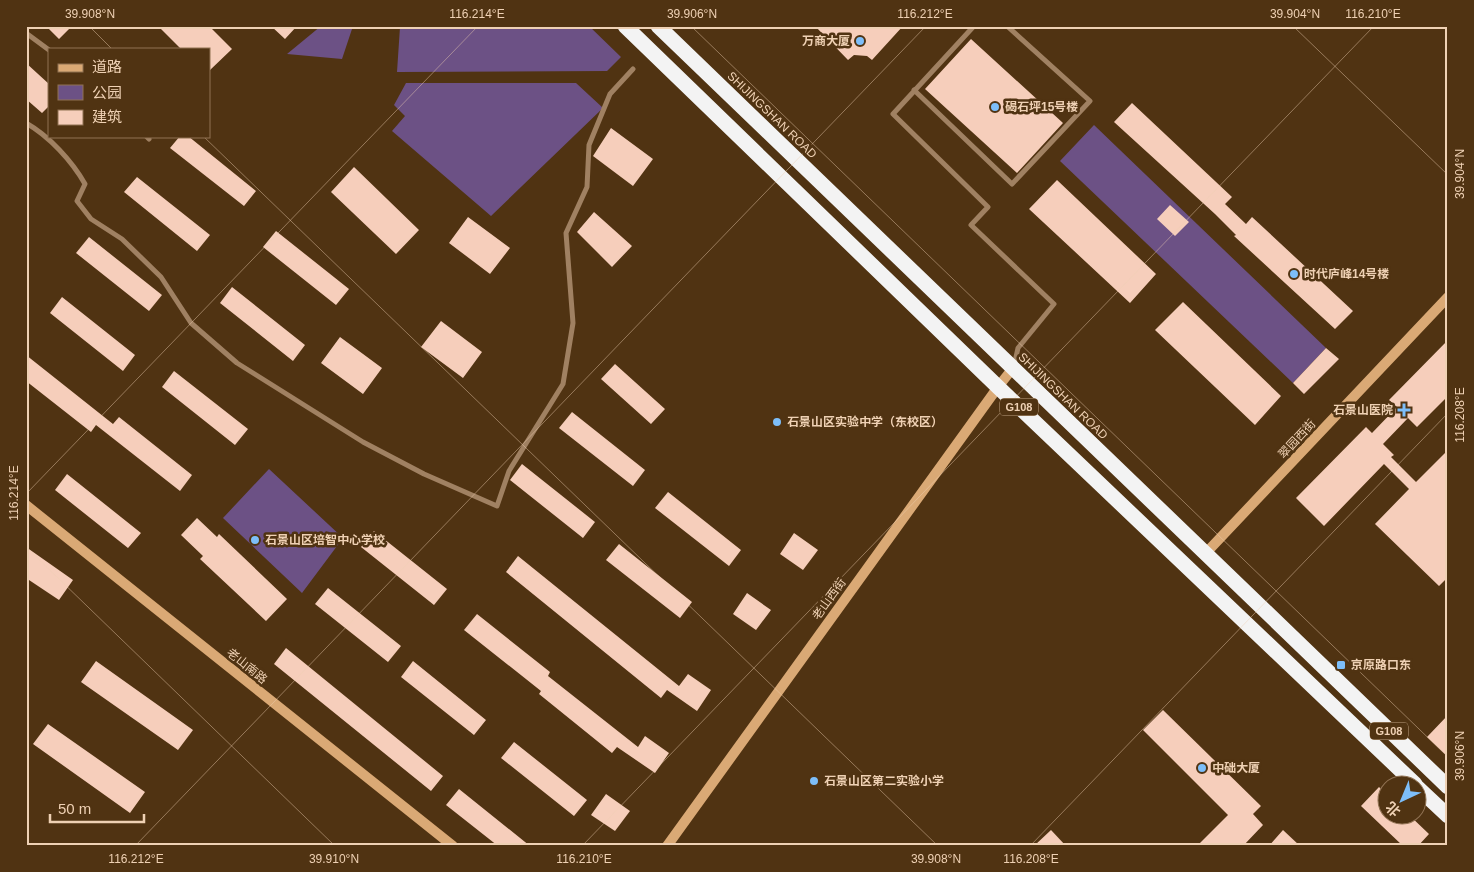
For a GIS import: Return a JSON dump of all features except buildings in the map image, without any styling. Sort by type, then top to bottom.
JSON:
[{"type":"highway","name":"G108","points":[[625,26],[998,387],[1404,774]]},
{"type":"highway","name":"SHIJINGSHAN ROAD","points":[[658,26],[1448,787]]},
{"type":"highway","name":"G108","points":[[1426,795],[1448,816]]},
{"type":"street","points":[[974,26],[893,114],[988,207],[971,225],[1054,304],[1018,348],[1013,368]]},
{"type":"street","points":[[914,90],[1012,184],[1090,100],[1007,26]]},
{"type":"street","points":[[26,33],[48,49]]},
{"type":"street","points":[[26,123],[38,130],[77,170],[85,184],[77,201],[91,219],[129,245],[160,277],[191,323],[237,363],[363,442],[424,474],[497,506],[508,471],[563,384],[573,323],[566,233],[587,187],[589,145],[610,94],[633,68]]},
{"type":"street","name":"翠园西街","points":[[1205,554],[1448,297]]},
{"type":"street","name":"老山西街","points":[[667,846],[1013,368]]},
{"type":"street","name":"老山南路","points":[[26,505],[453,846]]},
{"type":"green space","points":[[321,26],[353,26],[342,59],[287,54]]},
{"type":"green space","points":[[398,26],[589,26],[621,57],[607,71],[397,72],[400,27]]},
{"type":"green space","points":[[406,83],[576,83],[603,108],[491,216],[392,131],[405,116],[394,105]]},
{"type":"green space","points":[[1094,125],[1326,348],[1293,383],[1060,161]]},
{"type":"green space","points":[[269,469],[343,538],[302,593],[223,518]]},
{"type":"place","name":"万商大厦","points":[[860,41]]},
{"type":"place","name":"碣石坪15号楼","points":[[995,107]]},
{"type":"place","name":"时代庐峰14号楼","points":[[1294,274]]},
{"type":"place","name":"石景山医院","points":[[1404,410]]},
{"type":"place","name":"石景山区实验中学（东校区）","points":[[777,422]]},
{"type":"place","name":"石景山区培智中心学校","points":[[255,540]]},
{"type":"place","name":"京原路口东","points":[[1341,665]]},
{"type":"place","name":"中础大厦","points":[[1202,768]]},
{"type":"place","name":"石景山区第二实验小学","points":[[814,781]]}]
